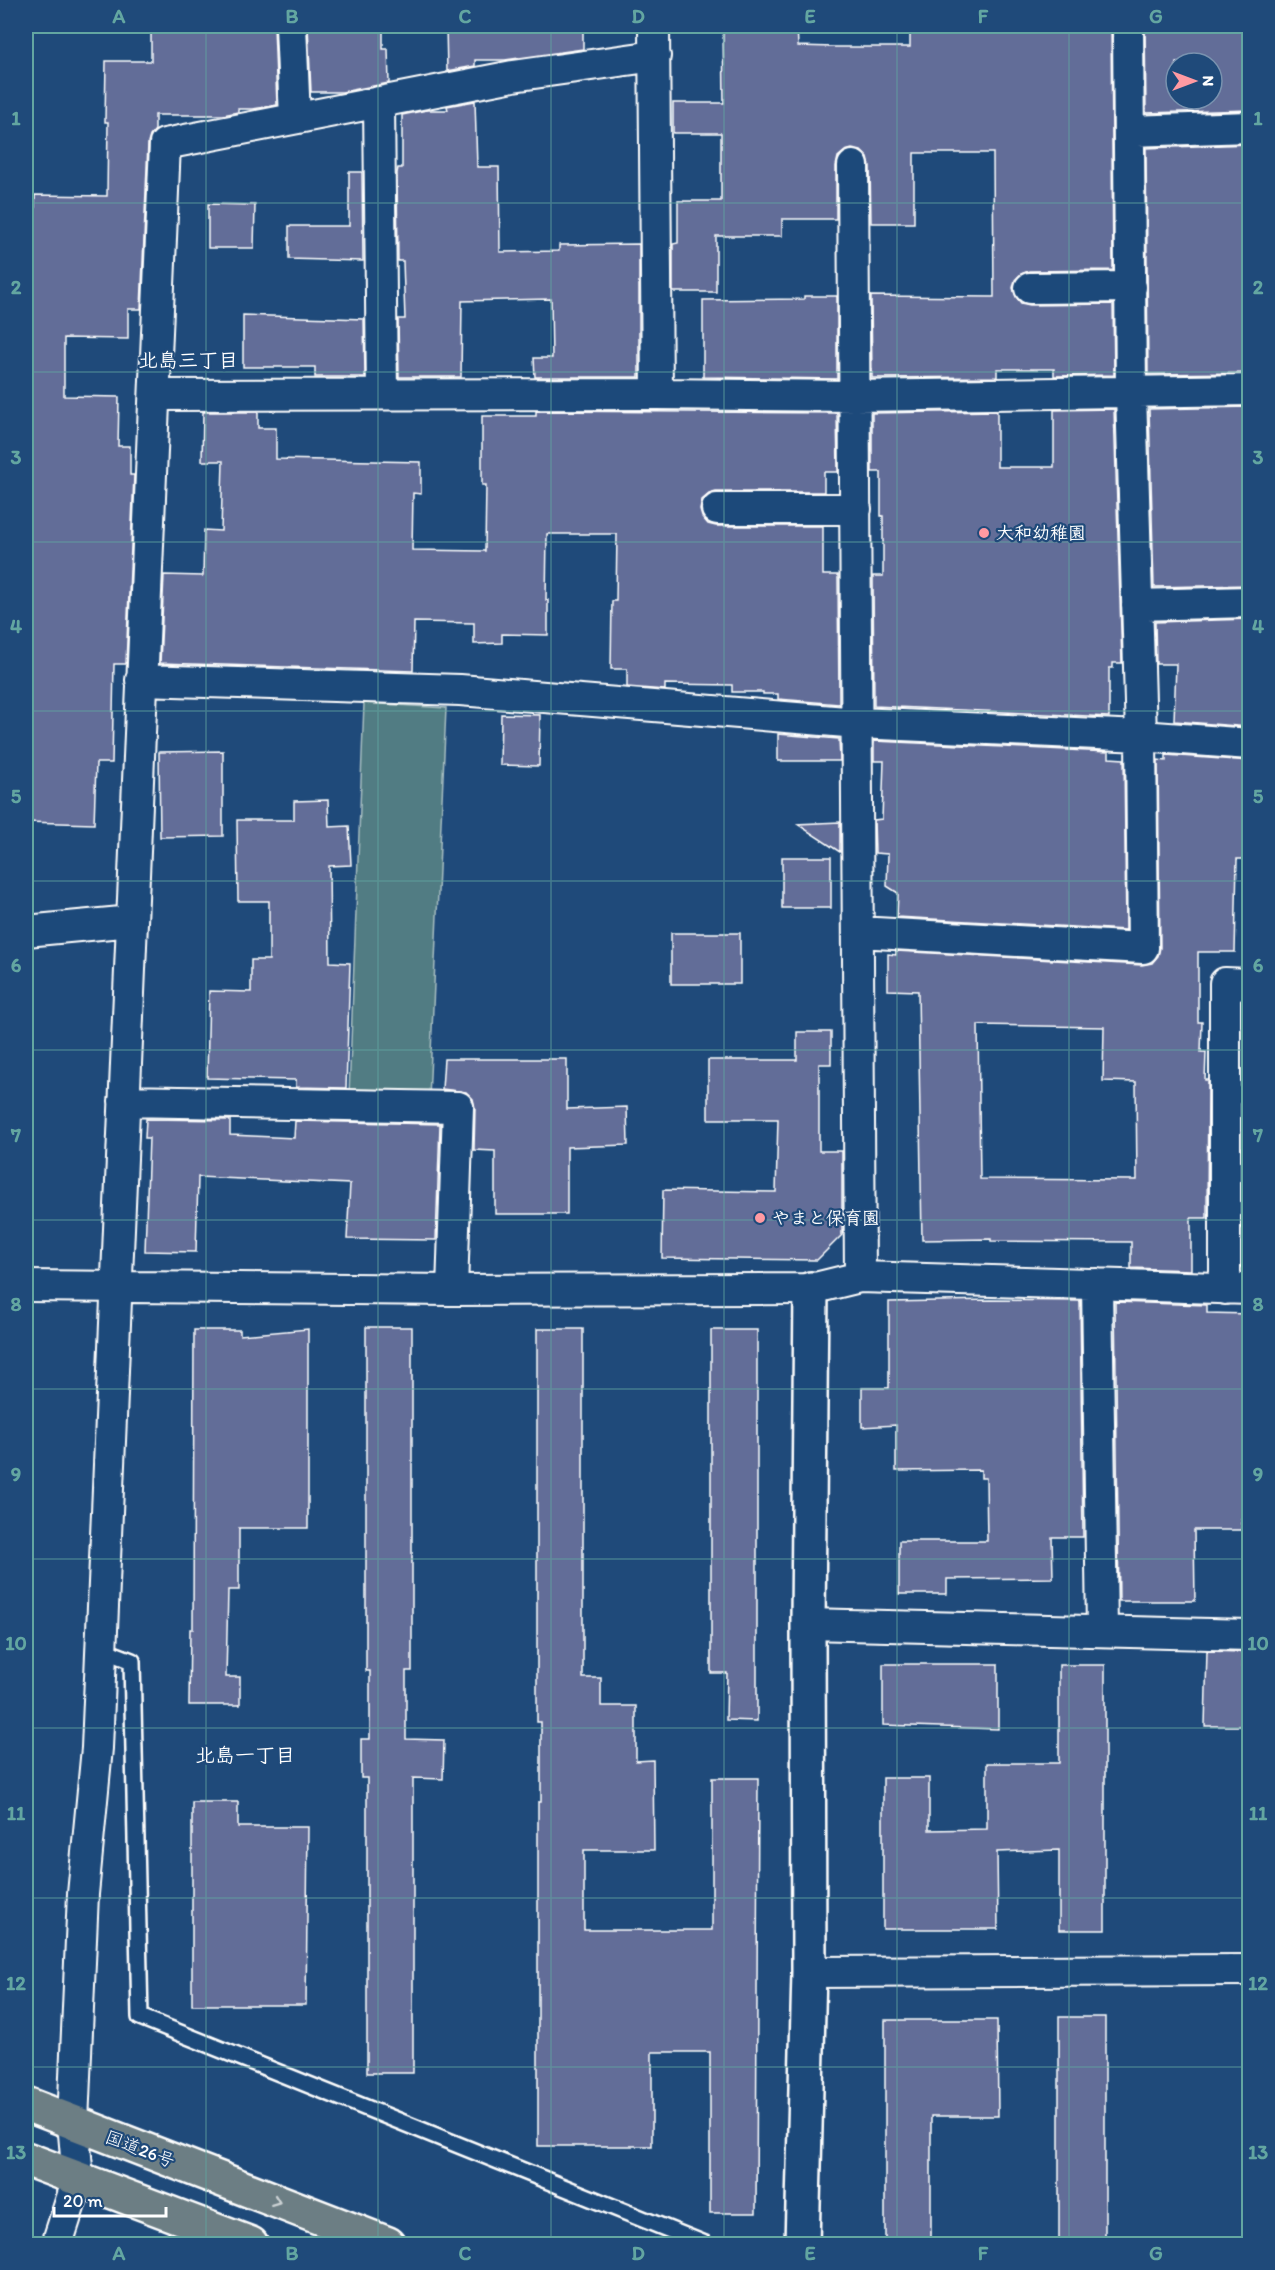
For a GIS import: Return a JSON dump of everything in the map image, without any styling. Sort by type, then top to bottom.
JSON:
[{"type":"highway","name":"国道26号","points":[[26,2104],[388,2244]]},
{"type":"highway","points":[[26,2159],[251,2244]]},
{"type":"street","points":[[291,26],[295,118]]},
{"type":"street","points":[[654,26],[657,394]]},
{"type":"street","points":[[858,932],[1143,948],[1141,736],[1131,392],[1128,26]]},
{"type":"street","points":[[57,2244],[78,2180],[73,2122],[83,1894],[97,1748],[165,144],[513,76],[655,56]]},
{"type":"street","points":[[379,102],[382,394]]},
{"type":"street","points":[[1130,131],[1250,127]]},
{"type":"street","points":[[853,166],[860,1277]]},
{"type":"street","points":[[1030,288],[1131,287]]},
{"type":"street","points":[[154,395],[855,396],[1250,390]]},
{"type":"street","points":[[717,509],[856,509]]},
{"type":"street","points":[[1137,605],[1250,602]]},
{"type":"street","points":[[141,680],[460,690],[858,723],[1141,736],[1250,744]]},
{"type":"street","points":[[26,931],[132,921]]},
{"type":"street","points":[[26,1286],[452,1290],[811,1289],[860,1277],[1237,1289],[1225,983],[1250,984]]},
{"type":"street","points":[[124,1101],[458,1107],[452,1290]]},
{"type":"street","points":[[1097,1284],[1102,1631]]},
{"type":"street","points":[[802,2244],[809,1972],[808,1624],[811,1289]]},
{"type":"street","points":[[808,1624],[1250,1635]]},
{"type":"street","points":[[809,1972],[1250,1970]]},
{"type":"lane","points":[[100,1649],[132,1661],[140,2017],[705,2244]]},
{"type":"green space","points":[[364,703],[446,708],[429,1099],[349,1095]]},
{"type":"building","points":[[151,26],[274,26],[277,105],[238,109],[238,112],[223,115],[155,115],[155,130],[148,143],[141,309],[128,309],[128,339],[64,338],[64,396],[119,397],[118,446],[130,446],[130,475],[134,475],[126,664],[114,664],[112,763],[96,763],[94,824],[26,822],[29,663],[26,663],[26,266],[32,266],[35,195],[107,196],[106,61],[151,61]]},
{"type":"building","points":[[308,26],[383,26],[383,49],[388,49],[389,83],[342,92],[311,92]]},
{"type":"building","points":[[446,26],[583,26],[583,49],[505,60],[475,60],[475,66],[447,71]]},
{"type":"building","points":[[723,26],[797,26],[798,46],[910,47],[910,26],[1111,26],[1113,270],[1029,271],[1021,274],[1015,280],[1013,288],[1021,303],[1030,305],[1113,304],[1114,375],[1054,376],[1054,369],[997,369],[997,377],[872,378],[871,296],[994,297],[993,153],[914,153],[914,223],[871,223],[868,158],[861,151],[852,149],[845,151],[838,157],[836,166],[836,219],[782,219],[782,236],[716,236],[716,292],[673,292],[673,244],[678,243],[678,201],[721,201],[721,133],[673,133],[673,103],[724,103]]},
{"type":"building","points":[[1145,26],[1250,26],[1250,110],[1224,111],[1224,51],[1164,51],[1164,111],[1215,111],[1146,113]]},
{"type":"building","points":[[475,101],[477,167],[499,167],[500,252],[559,251],[559,245],[639,244],[639,377],[535,377],[534,358],[552,358],[551,299],[462,301],[461,377],[399,377],[398,319],[405,319],[403,261],[398,261],[397,173],[398,168],[402,168],[402,115],[427,110],[448,110],[447,106]]},
{"type":"building","points":[[1250,144],[1250,373],[1148,374],[1146,148]]},
{"type":"building","points":[[349,172],[362,172],[363,261],[289,259],[289,226],[349,226]]},
{"type":"building","points":[[208,204],[255,205],[254,248],[208,248]]},
{"type":"building","points":[[804,296],[837,296],[837,379],[703,377],[703,300],[804,299]]},
{"type":"building","points":[[243,315],[364,319],[365,377],[315,377],[315,367],[243,367]]},
{"type":"building","points":[[1250,407],[1250,585],[1154,587],[1149,409]]},
{"type":"building","points":[[1114,409],[1122,663],[1113,663],[1113,668],[1109,668],[1109,717],[874,706],[873,576],[883,576],[883,516],[881,516],[881,472],[872,472],[872,413],[997,411],[997,467],[1054,467],[1054,410]]},
{"type":"building","points":[[536,411],[837,413],[838,472],[824,472],[824,492],[716,492],[702,500],[700,510],[708,524],[716,526],[823,526],[823,575],[838,575],[839,704],[778,699],[778,694],[763,694],[763,692],[732,692],[732,685],[665,684],[665,690],[627,687],[627,669],[611,669],[612,601],[616,601],[617,534],[547,534],[548,635],[502,634],[502,643],[474,644],[474,623],[414,622],[413,671],[160,663],[164,575],[203,576],[204,530],[221,531],[223,461],[202,461],[203,412],[258,412],[258,428],[276,428],[276,459],[421,462],[421,494],[413,493],[412,550],[485,551],[486,485],[482,485],[482,416],[536,416]]},
{"type":"building","points":[[1250,619],[1250,727],[1174,721],[1176,664],[1156,664],[1155,622]]},
{"type":"building","points":[[501,714],[540,715],[539,766],[500,765]]},
{"type":"building","points":[[778,734],[839,739],[840,761],[778,761]]},
{"type":"building","points":[[874,741],[1109,752],[1109,758],[1124,759],[1126,930],[897,917],[898,893],[887,886],[888,854],[875,853],[874,820],[882,819],[884,761],[874,761]]},
{"type":"building","points":[[223,751],[223,836],[160,837],[159,752]]},
{"type":"building","points":[[1166,755],[1250,761],[1250,859],[1237,859],[1235,952],[1198,952],[1198,1022],[1202,1022],[1201,1052],[1206,1052],[1205,1080],[1208,1080],[1207,1218],[1191,1218],[1191,1270],[1131,1268],[1131,1242],[922,1240],[918,991],[888,990],[888,954],[896,955],[896,951],[1142,965],[1152,963],[1158,956],[1160,948],[1158,760],[1166,761]],"holes":[[[978,1025],[1104,1027],[1103,1081],[1136,1082],[1137,1180],[980,1179]]]},
{"type":"building","points":[[328,800],[329,827],[349,826],[351,865],[329,866],[330,962],[350,963],[346,1088],[296,1087],[296,1080],[207,1078],[209,991],[251,992],[251,960],[269,960],[269,901],[238,901],[237,820],[294,820],[294,801]]},
{"type":"building","points":[[840,822],[840,852],[797,824]]},
{"type":"building","points":[[782,857],[831,857],[831,908],[782,908]]},
{"type":"building","points":[[671,933],[740,933],[740,984],[671,984]]},
{"type":"building","points":[[797,1032],[831,1032],[831,1064],[819,1064],[819,1151],[842,1151],[842,1235],[817,1260],[662,1258],[663,1190],[776,1192],[778,1119],[708,1119],[708,1060],[797,1060]]},
{"type":"building","points":[[444,1059],[567,1059],[567,1109],[627,1107],[628,1145],[567,1147],[567,1214],[495,1214],[495,1151],[474,1150],[475,1108],[473,1099],[466,1092],[442,1089]]},
{"type":"building","points":[[146,1119],[230,1120],[230,1135],[294,1138],[295,1121],[440,1124],[436,1240],[347,1239],[350,1184],[198,1177],[196,1252],[145,1251],[149,1138],[145,1138]]},
{"type":"building","points":[[1080,1301],[1083,1537],[1052,1537],[1053,1578],[947,1579],[947,1594],[899,1594],[899,1541],[987,1541],[986,1478],[981,1478],[981,1470],[896,1471],[896,1425],[862,1427],[862,1388],[889,1388],[889,1302]]},
{"type":"building","points":[[1115,1302],[1207,1305],[1207,1313],[1250,1314],[1250,1508],[1242,1508],[1242,1530],[1194,1530],[1195,1601],[1119,1601]]},
{"type":"building","points":[[366,1327],[412,1327],[412,1671],[406,1671],[406,1739],[444,1740],[443,1779],[413,1778],[413,2073],[367,2073],[367,1778],[361,1778],[361,1739],[370,1739],[370,1671],[366,1671]]},
{"type":"building","points":[[308,1329],[308,1528],[239,1528],[239,1590],[228,1590],[226,1677],[240,1677],[240,1705],[189,1705],[190,1629],[193,1629],[194,1330],[240,1330],[240,1335]]},
{"type":"building","points":[[537,1329],[583,1329],[583,1678],[601,1678],[601,1706],[636,1706],[636,1761],[653,1760],[654,1850],[584,1850],[584,1930],[712,1930],[712,1778],[758,1778],[756,2213],[710,2213],[710,2052],[652,2052],[652,2146],[538,2146],[538,1802],[541,1802],[541,1722],[537,1722]]},
{"type":"building","points":[[711,1330],[757,1330],[757,1721],[726,1720],[727,1673],[711,1673]]},
{"type":"building","points":[[1207,1651],[1243,1652],[1241,1726],[1205,1726]]},
{"type":"building","points":[[883,1664],[998,1664],[998,1729],[883,1725]]},
{"type":"building","points":[[1059,1665],[1105,1665],[1105,1930],[1059,1930],[1059,1850],[997,1852],[998,1929],[883,1929],[883,1778],[929,1778],[929,1830],[987,1829],[987,1763],[1059,1763]]},
{"type":"building","points":[[192,1802],[238,1802],[238,1827],[308,1827],[306,2005],[192,2005]]},
{"type":"building","points":[[1059,2017],[1105,2017],[1105,2244],[1059,2244]]},
{"type":"building","points":[[885,2020],[997,2020],[998,2116],[931,2116],[931,2244],[885,2244]]},
{"type":"place","name":"大和幼稚園","points":[[984,533]]},
{"type":"place","name":"やまと保育園","points":[[760,1218]]},
{"type":"district","name":"北島三丁目","points":[[188,360]]},
{"type":"district","name":"北島一丁目","points":[[245,1755]]}]
